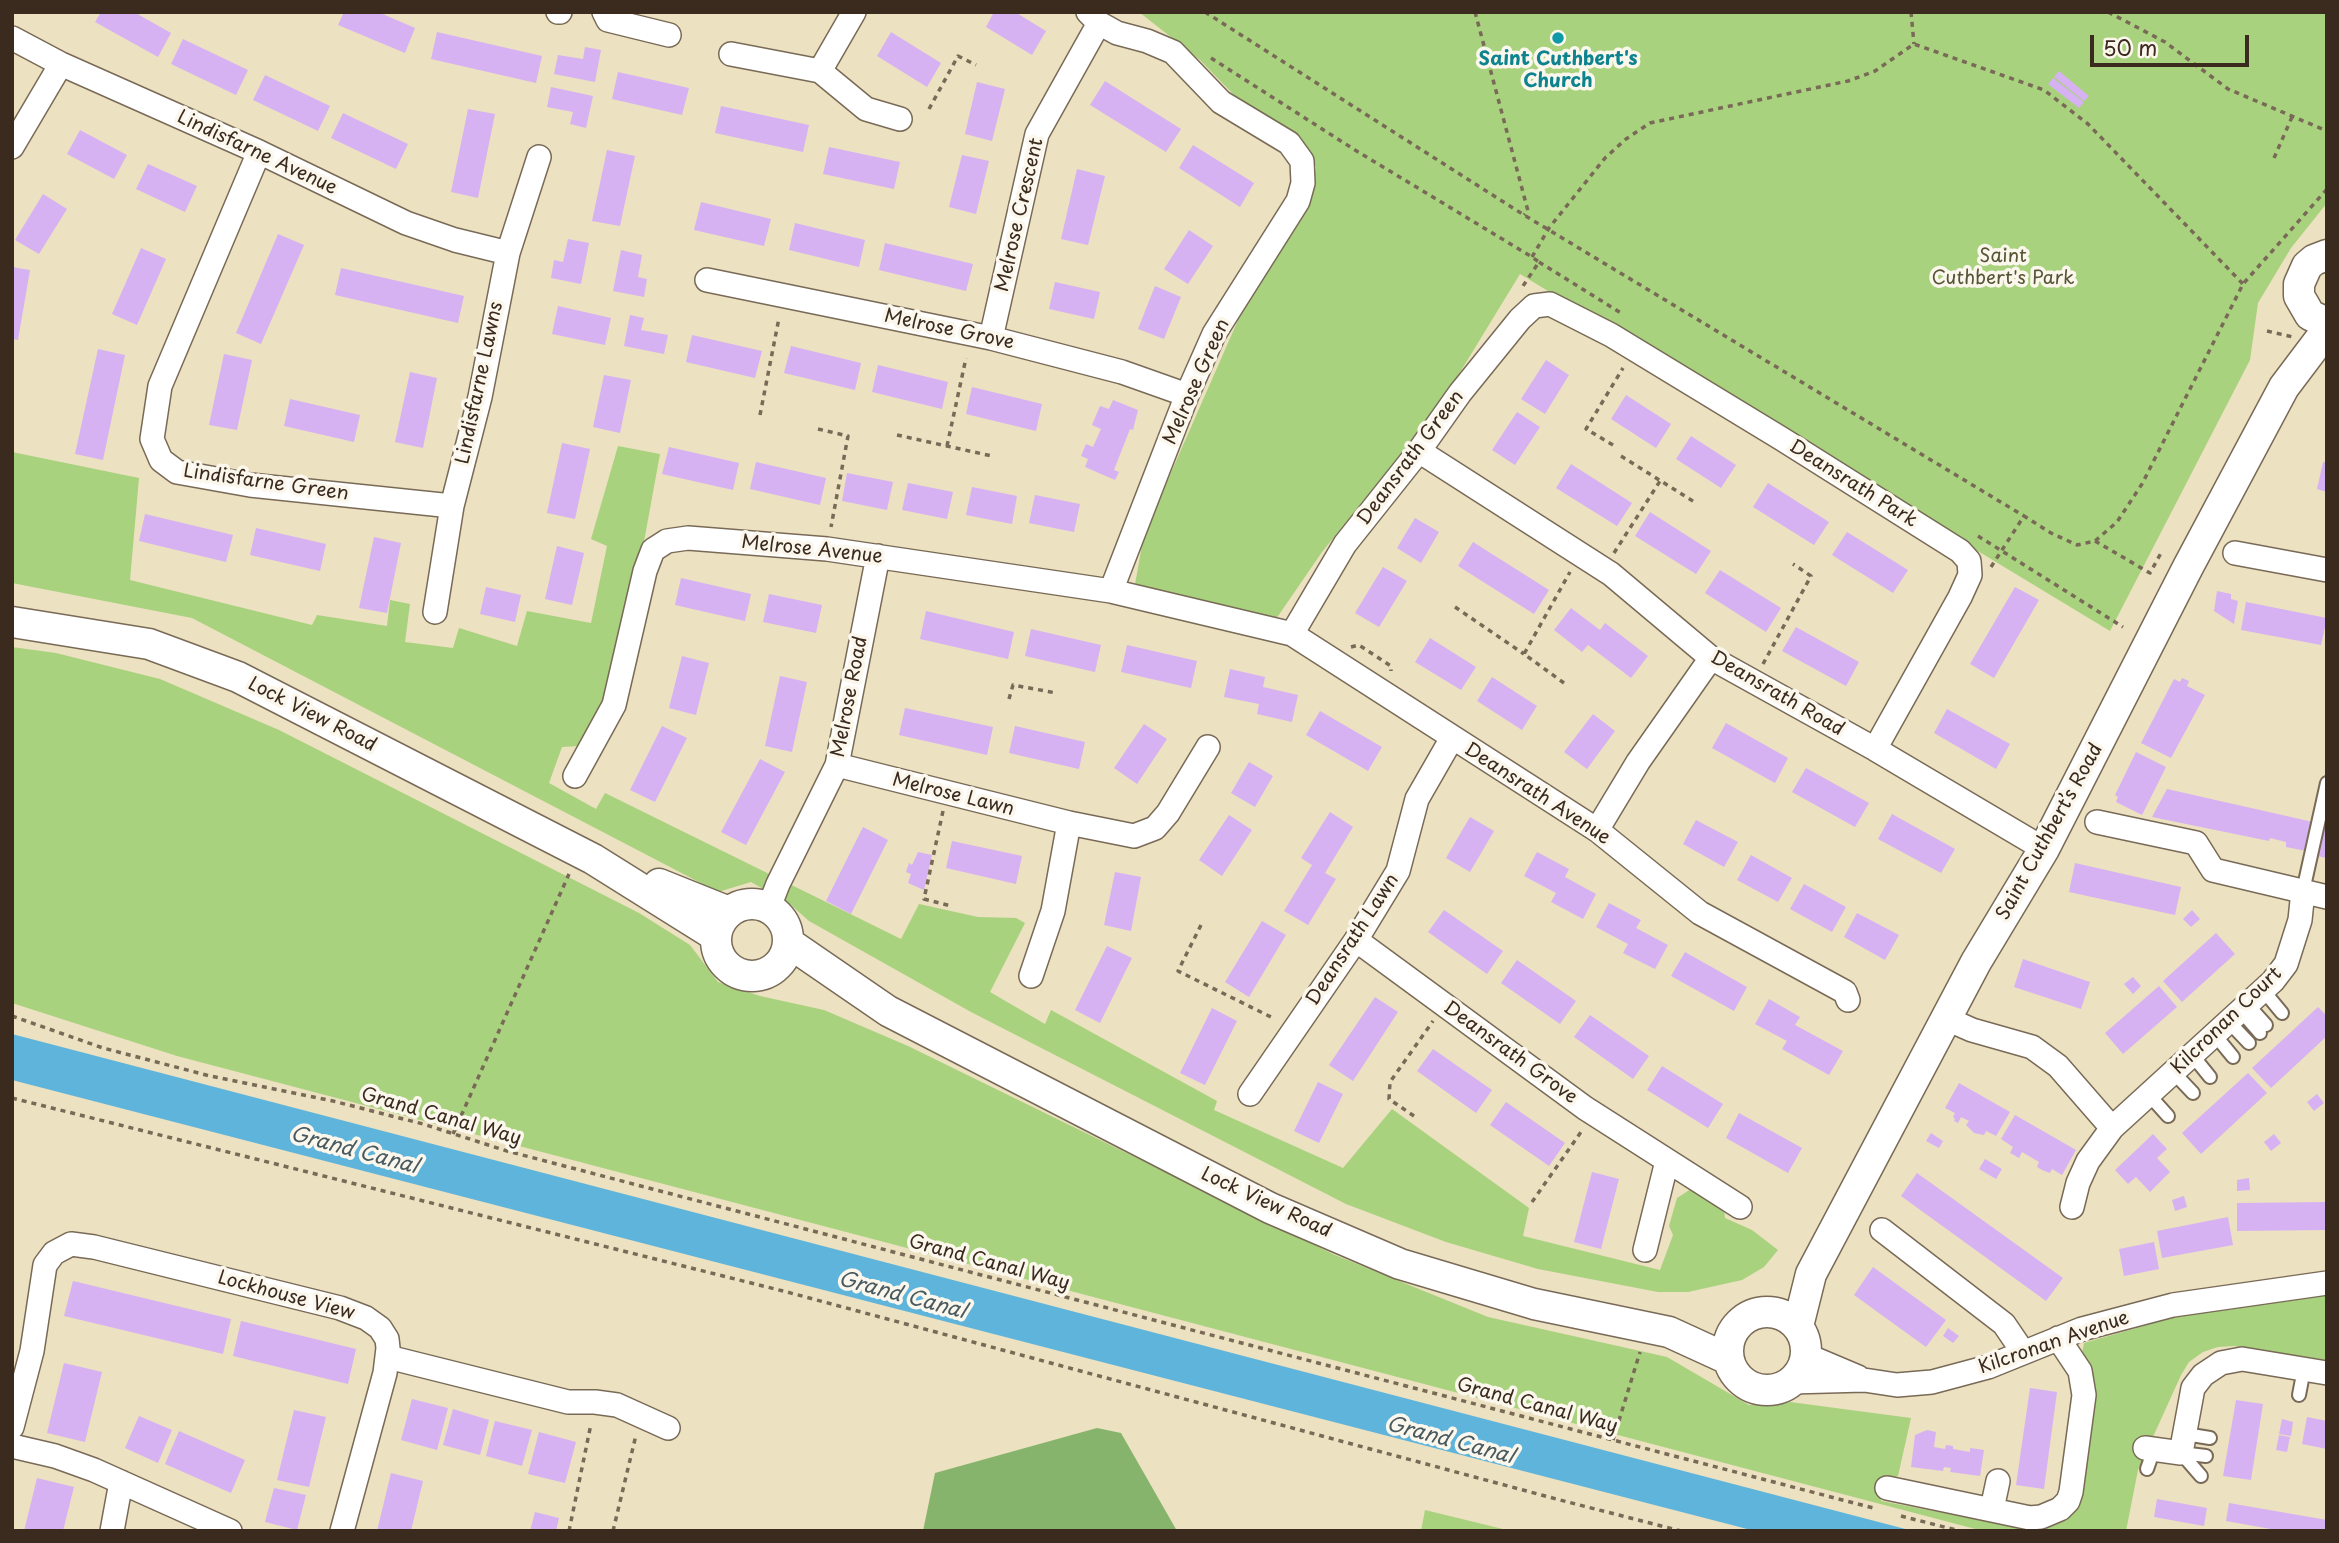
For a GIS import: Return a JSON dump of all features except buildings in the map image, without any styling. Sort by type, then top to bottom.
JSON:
[{"type":"street","points":[[604,12],[608,20],[669,35]]},
{"type":"street","points":[[820,71],[854,12]]},
{"type":"street","name":"Melrose Green","points":[[1093,18],[1117,33],[1173,52],[1221,102],[1289,143],[1302,161],[1303,183],[1298,201],[1214,334],[1187,395],[1111,591]]},
{"type":"street","name":"Melrose Crescent","points":[[991,338],[1037,134],[1093,18]]},
{"type":"street","name":"Lindisfarne Avenue","points":[[12,38],[61,64],[259,152],[406,223],[455,240],[508,253]]},
{"type":"street","points":[[731,54],[820,71],[866,109],[900,119]]},
{"type":"street","points":[[12,147],[61,64]]},
{"type":"street","name":"Lindisfarne Green","points":[[259,152],[160,387],[152,439],[161,460],[177,472],[250,485],[452,506]]},
{"type":"street","name":"Lindisfarne Lawns","points":[[435,612],[452,506],[480,397],[508,253],[539,157]]},
{"type":"street","name":"Saint Cuthbert’s Road","points":[[1798,1326],[1811,1274],[1976,962],[2044,849],[2188,567],[2284,387],[2315,314],[2299,296],[2302,274],[2314,260],[2327,255]]},
{"type":"street","name":"Melrose Grove","points":[[707,280],[991,338],[1122,372],[1187,395]]},
{"type":"street","name":"Deansrath Green","points":[[1292,634],[1345,544],[1419,451],[1460,393],[1520,319],[1534,306],[1550,304]]},
{"type":"street","name":"Deansrath Park","points":[[1550,304],[1611,335],[1770,432],[1960,551],[1969,561],[1970,575],[1960,597],[1875,749]]},
{"type":"street","name":"Saint Cuthbert’s Road","points":[[2284,387],[2327,330]]},
{"type":"street","name":"Deansrath Road","points":[[1419,451],[1611,574],[1711,659],[1875,749],[2044,849]]},
{"type":"street","name":"Melrose Avenue","points":[[575,776],[614,705],[645,571],[653,550],[667,541],[688,538],[827,549],[878,556],[1111,591],[1210,616]]},
{"type":"street","points":[[2235,553],[2327,570]]},
{"type":"street","name":"Melrose Road","points":[[769,907],[837,765],[878,556]]},
{"type":"street","name":"Deansrath Avenue","points":[[1210,616],[1292,634],[1597,830],[1700,913],[1845,992],[1848,1000]]},
{"type":"street","name":"Lock View Road","points":[[12,622],[149,644],[238,677],[722,924]]},
{"type":"street","points":[[1597,830],[1638,762],[1711,659]]},
{"type":"street","name":"Deansrath Lawn","points":[[1250,1094],[1356,940],[1398,872],[1417,799],[1452,738]]},
{"type":"street","name":"Melrose Lawn","points":[[837,765],[1069,823],[1134,836],[1155,828],[1168,813],[1208,747]]},
{"type":"street","points":[[2097,822],[2196,844],[2213,870],[2327,897]]},
{"type":"street","points":[[1031,976],[1053,911],[1069,823]]},
{"type":"street","name":"Kilcronan Court","points":[[2072,1207],[2078,1182],[2088,1161],[2112,1128],[2273,981],[2286,964],[2300,920],[2303,891]]},
{"type":"street","points":[[748,904],[769,907],[784,922],[782,955],[765,974],[753,976],[730,969],[717,948],[722,924],[738,906],[748,904]]},
{"type":"street","name":"Deansrath Grove","points":[[1356,940],[1585,1108],[1740,1207]]},
{"type":"street","name":"Lock View Road","points":[[782,955],[1270,1208],[1400,1264],[1534,1304],[1669,1332],[1728,1359]]},
{"type":"street","points":[[1947,1018],[1972,1030],[2032,1047],[2057,1066],[2112,1128]]},
{"type":"street","points":[[1645,1250],[1667,1161]]},
{"type":"street","points":[[1882,1230],[2004,1324],[2024,1352]]},
{"type":"street","name":"Lockhouse View","points":[[12,1427],[32,1351],[45,1265],[54,1253],[71,1244],[94,1247],[366,1318],[380,1328],[387,1339],[388,1357]]},
{"type":"street","name":"Saint Cuthbert’s Road","points":[[1771,1311],[1811,1274]]},
{"type":"street","name":"Kilcronan Avenue","points":[[1791,1382],[1864,1380],[1897,1385],[1932,1382],[1988,1367],[2081,1329],[2173,1305],[2327,1283]]},
{"type":"street","points":[[1761,1311],[1771,1311],[1790,1319],[1798,1326],[1806,1345],[1806,1355],[1803,1365],[1791,1382],[1780,1388],[1753,1388],[1733,1371],[1728,1359],[1730,1336],[1742,1320],[1761,1311]]},
{"type":"street","name":"Lock View Road","points":[[1669,1332],[1742,1320]]},
{"type":"street","points":[[1887,1488],[2030,1518],[2041,1517],[2060,1509],[2068,1501],[2084,1382],[2080,1371],[2058,1338]]},
{"type":"street","name":"Kilcronan Avenue","points":[[1806,1355],[1864,1380]]},
{"type":"street","points":[[342,1531],[388,1357],[568,1402],[617,1405],[668,1428]]},
{"type":"street","points":[[2149,1455],[2183,1443],[2193,1388],[2203,1375],[2221,1363],[2242,1359],[2316,1371]]},
{"type":"street","points":[[12,1446],[94,1469],[230,1531]]},
{"type":"street","points":[[1992,1509],[1998,1481]]},
{"type":"street","points":[[111,1531],[121,1482]]},
{"type":"lane","points":[[2303,891],[2327,783]]},
{"type":"lane","points":[[2239,1013],[2282,1013]]},
{"type":"lane","points":[[2239,1013],[2263,1029]]},
{"type":"lane","points":[[2239,1013],[2249,1043]]},
{"type":"lane","points":[[2233,1057],[2239,1013]]},
{"type":"lane","points":[[2185,1063],[2208,1079]]},
{"type":"lane","points":[[2185,1063],[2193,1093]]},
{"type":"lane","points":[[2150,1096],[2168,1116]]},
{"type":"lane","points":[[2300,1395],[2316,1371]]},
{"type":"lane","points":[[2183,1443],[2210,1438]]},
{"type":"lane","points":[[2183,1443],[2206,1456]]},
{"type":"lane","points":[[2183,1443],[2201,1475]]},
{"type":"path","points":[[1205,12],[1524,215],[2052,533],[2077,545],[2095,541],[2116,522],[2142,484],[2243,284],[2327,189]]},
{"type":"path","points":[[1475,12],[1528,211],[1524,215]]},
{"type":"path","points":[[1911,12],[1914,44]]},
{"type":"path","points":[[2108,12],[2165,43],[2228,89],[2327,131]]},
{"type":"path","points":[[1532,257],[1549,229],[1605,158],[1626,139],[1650,123],[1848,81],[1875,71],[1914,44]]},
{"type":"path","points":[[1914,44],[2044,90],[2088,124],[2243,284]]},
{"type":"path","points":[[929,108],[958,56],[976,65]]},
{"type":"path","points":[[1208,56],[1355,150],[1539,262],[1519,291]]},
{"type":"path","points":[[2274,158],[2292,117]]},
{"type":"path","points":[[760,415],[779,317]]},
{"type":"path","points":[[947,446],[966,358]]},
{"type":"path","points":[[1613,445],[1586,429],[1623,368]]},
{"type":"path","points":[[818,429],[848,436],[827,549]]},
{"type":"path","points":[[897,435],[992,456]]},
{"type":"path","points":[[1621,456],[1696,503]]},
{"type":"path","points":[[1613,554],[1660,481]]},
{"type":"path","points":[[1987,575],[2000,550],[2024,516]]},
{"type":"path","points":[[2095,541],[2150,573],[2161,553]]},
{"type":"path","points":[[1761,669],[1811,576],[1793,564]]},
{"type":"path","points":[[1524,654],[1571,570]]},
{"type":"path","points":[[1455,607],[1564,683]]},
{"type":"path","points":[[1009,699],[1013,685],[1056,693]]},
{"type":"path","points":[[943,811],[924,899],[951,906]]},
{"type":"path","points":[[453,1134],[586,855]]},
{"type":"path","points":[[1201,925],[1178,971],[1273,1018]]},
{"type":"path","name":"Grand Canal Way","points":[[12,1016],[103,1048],[197,1073],[333,1101],[423,1124],[507,1151],[1882,1510]]},
{"type":"path","points":[[1414,1116],[1389,1099],[1390,1082],[1436,1016]]},
{"type":"path","points":[[12,1098],[787,1292],[1681,1531]]},
{"type":"path","points":[[1532,1202],[1587,1124]]},
{"type":"path","points":[[1613,1440],[1640,1350]]},
{"type":"path","points":[[569,1531],[595,1402]]},
{"type":"path","points":[[613,1531],[641,1416]]},
{"type":"path","points":[[1895,1514],[1960,1531]]},
{"type":"green space","name":"Saint Cuthbert's Park","points":[[1139,12],[2327,12],[2327,203],[2291,248],[2258,303],[2250,360],[2110,631],[1520,274],[1440,405],[1322,552],[1276,619],[1134,590],[1144,534],[1246,302],[1312,197],[1316,167],[1301,138],[1233,94],[1200,60]]},
{"type":"green space","points":[[618,446],[660,454],[641,558],[608,700],[579,746],[562,747],[549,783],[596,809],[605,793],[901,939],[919,904],[978,917],[1016,918],[1025,923],[990,992],[1045,1024],[1051,1010],[1217,1101],[1214,1110],[1343,1168],[1392,1109],[1529,1208],[1523,1236],[1660,1270],[1673,1235],[1669,1226],[1677,1198],[1691,1189],[1723,1203],[1725,1218],[1752,1230],[1778,1250],[1764,1267],[1742,1280],[1688,1292],[1658,1292],[1538,1269],[1446,1242],[1346,1204],[971,1012],[809,921],[791,905],[751,882],[718,892],[192,618],[12,583],[12,452],[139,478],[130,580],[312,625],[317,615],[387,626],[390,600],[410,604],[405,642],[453,648],[459,628],[517,646],[527,611],[591,623],[607,546],[591,539]]},
{"type":"green space","points":[[12,647],[56,653],[160,679],[279,730],[639,913],[690,945],[718,982],[760,996],[824,1010],[908,1046],[1335,1255],[1488,1317],[1667,1357],[1749,1405],[1779,1405],[1790,1402],[1911,1418],[1898,1476],[1879,1482],[1881,1501],[2038,1531],[1983,1531],[177,1056],[12,1003]]},
{"type":"green space","points":[[2327,1296],[2327,1360],[2234,1346],[2203,1352],[2189,1362],[2181,1375],[2138,1470],[2126,1531],[2040,1531],[2067,1520],[2076,1509],[2082,1488],[2095,1388],[2091,1369],[2082,1353],[2084,1343],[2175,1317]]},
{"type":"green space","points":[[1097,1428],[1121,1433],[1177,1531],[923,1531],[935,1473]]},
{"type":"green space","points":[[1425,1510],[1511,1531],[1421,1531]]},
{"type":"water","name":"Grand Canal","points":[[12,1034],[1913,1531],[1755,1531],[12,1080]]},
{"type":"place","name":"Saint Cuthbert's Church","points":[[1558,38]]}]
